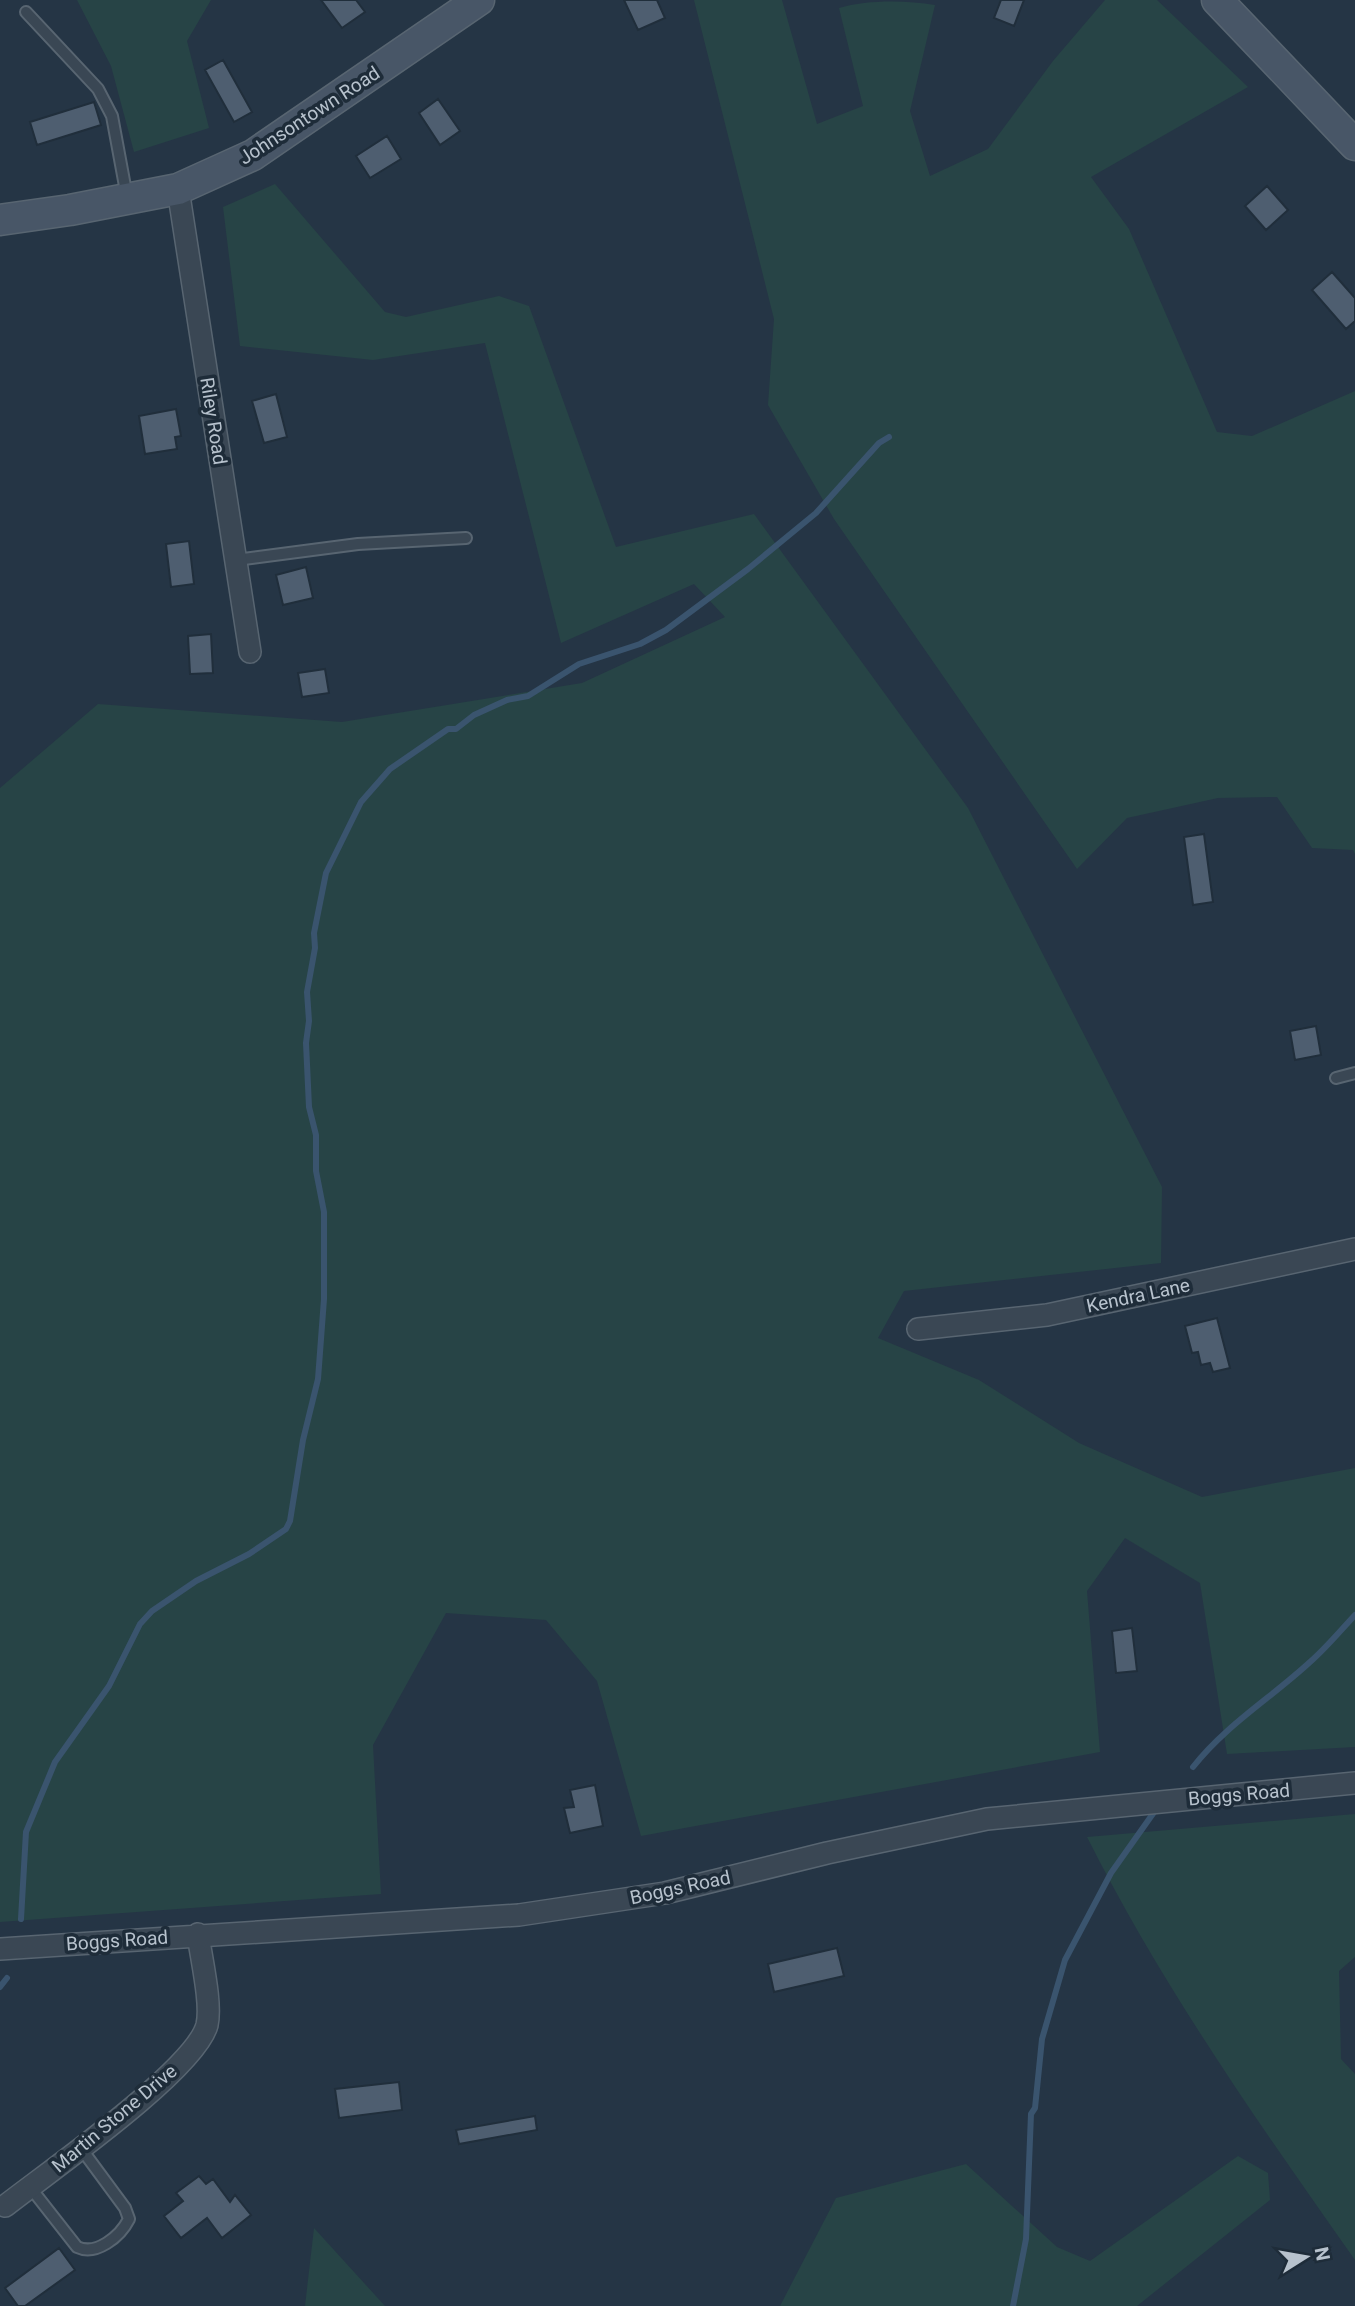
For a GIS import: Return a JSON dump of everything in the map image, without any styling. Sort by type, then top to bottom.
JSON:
[{"type":"street","name":"Johnsontown Road","points":[[0,220],[178,189],[253,155],[479,0]]},
{"type":"street","points":[[1217,0],[1355,145]]},
{"type":"street","name":"Riley Road","points":[[178,189],[250,652]]},
{"type":"street","name":"Kendra Lane","points":[[918,1329],[1046,1315],[1355,1249]]},
{"type":"street","name":"Boggs Road","points":[[0,1949],[519,1915],[664,1893],[827,1853],[987,1819],[1355,1783]]},
{"type":"street","name":"Martin Stone Drive","points":[[5,2206],[153,2090],[200,2042],[208,2022],[198,1934]]},
{"type":"lane","points":[[26,12],[98,89],[111,116],[127,199]]},
{"type":"lane","points":[[236,560],[358,544],[466,538]]},
{"type":"lane","points":[[1336,1078],[1355,1073]]},
{"type":"lane","points":[[30,2187],[77,2247],[86,2251],[96,2249],[124,2229],[129,2219],[125,2207],[80,2147]]},
{"type":"green space","points":[[77,0],[211,0],[187,41],[209,128],[134,152],[111,66]]},
{"type":"green space","points":[[694,0],[782,0],[817,124],[863,106],[839,8],[861,3],[886,2],[935,5],[910,111],[930,176],[988,149],[1053,61],[1105,0],[1157,0],[1248,87],[1091,177],[1129,229],[1217,432],[1252,436],[1355,391],[1355,854],[1353,850],[1312,848],[1277,797],[1218,798],[1127,818],[1077,869],[834,519],[768,405],[774,319]]},
{"type":"green space","points":[[275,184],[385,312],[406,317],[499,296],[529,306],[616,547],[754,514],[968,808],[1162,1187],[1161,1263],[904,1291],[878,1338],[979,1380],[1079,1443],[1202,1497],[1355,1468],[1355,1747],[1227,1754],[1200,1583],[1125,1538],[1087,1591],[1100,1752],[641,1836],[597,1681],[546,1620],[446,1613],[373,1745],[381,1894],[0,1922],[0,788],[98,704],[342,722],[582,683],[725,617],[694,584],[561,643],[485,343],[373,360],[240,346],[223,207]]},
{"type":"green space","points":[[1355,1814],[1355,1957],[1339,1971],[1341,2059],[1355,2074],[1355,2260],[1248,2106],[1179,2000],[1087,1837]]},
{"type":"green space","points":[[1238,2156],[1268,2173],[1270,2200],[1137,2306],[780,2306],[836,2198],[966,2164],[1057,2247],[1090,2261]]},
{"type":"green space","points":[[314,2228],[385,2306],[305,2306]]},
{"type":"building","points":[[321,0],[356,0],[365,12],[342,28]]},
{"type":"building","points":[[624,0],[657,0],[665,18],[638,30]]},
{"type":"building","points":[[1001,0],[1024,0],[1014,26],[994,18]]},
{"type":"building","points":[[223,60],[252,112],[234,122],[205,70]]},
{"type":"building","points":[[438,99],[460,131],[440,145],[419,113]]},
{"type":"building","points":[[94,102],[101,125],[37,145],[30,122]]},
{"type":"building","points":[[387,136],[401,159],[370,178],[356,156]]},
{"type":"building","points":[[1267,186],[1288,210],[1266,230],[1245,206]]},
{"type":"building","points":[[1332,272],[1355,298],[1355,321],[1346,329],[1312,290]]},
{"type":"building","points":[[276,394],[287,437],[264,443],[252,401]]},
{"type":"building","points":[[176,409],[181,436],[175,437],[177,449],[145,454],[139,416]]},
{"type":"building","points":[[189,541],[194,584],[171,587],[166,544]]},
{"type":"building","points":[[306,567],[313,598],[283,605],[276,575]]},
{"type":"building","points":[[211,634],[213,673],[190,674],[188,636]]},
{"type":"building","points":[[325,669],[329,693],[302,697],[298,673]]},
{"type":"building","points":[[1204,834],[1213,902],[1193,905],[1184,837]]},
{"type":"building","points":[[1316,1026],[1321,1055],[1295,1060],[1290,1031]]},
{"type":"building","points":[[1217,1318],[1230,1368],[1213,1372],[1210,1363],[1201,1365],[1198,1352],[1192,1353],[1185,1326]]},
{"type":"building","points":[[1132,1628],[1137,1671],[1116,1673],[1112,1631]]},
{"type":"building","points":[[595,1785],[603,1826],[570,1833],[564,1808],[574,1807],[570,1790]]},
{"type":"building","points":[[837,1948],[844,1976],[774,1992],[768,1964]]},
{"type":"building","points":[[399,2082],[402,2110],[339,2118],[335,2089]]},
{"type":"building","points":[[535,2116],[537,2130],[459,2144],[456,2130]]},
{"type":"building","points":[[199,2176],[206,2184],[213,2179],[230,2202],[235,2195],[251,2215],[222,2238],[207,2218],[181,2238],[164,2216],[183,2201],[176,2193]]},
{"type":"building","points":[[59,2248],[75,2270],[25,2306],[18,2306],[5,2288]]},
{"type":"waterway","points":[[21,1919],[26,1832],[55,1762],[109,1686],[140,1624],[152,1611],[196,1581],[249,1554],[286,1529],[290,1521],[303,1440],[318,1379],[324,1299],[324,1212],[316,1171],[316,1135],[309,1107],[307,992],[315,948],[314,933],[326,873],[361,802],[390,769],[448,729],[456,729],[474,715],[507,700],[528,696],[579,664],[640,644],[666,630],[748,569],[816,513],[879,443],[889,437]]},
{"type":"waterway","points":[[1193,1767],[1234,1725],[1316,1657],[1355,1615]]},
{"type":"waterway","points":[[1013,2306],[1026,2239],[1031,2114],[1035,2108],[1042,2039],[1065,1960],[1111,1873],[1157,1808]]},
{"type":"waterway","points":[[0,1987],[7,1978]]}]
